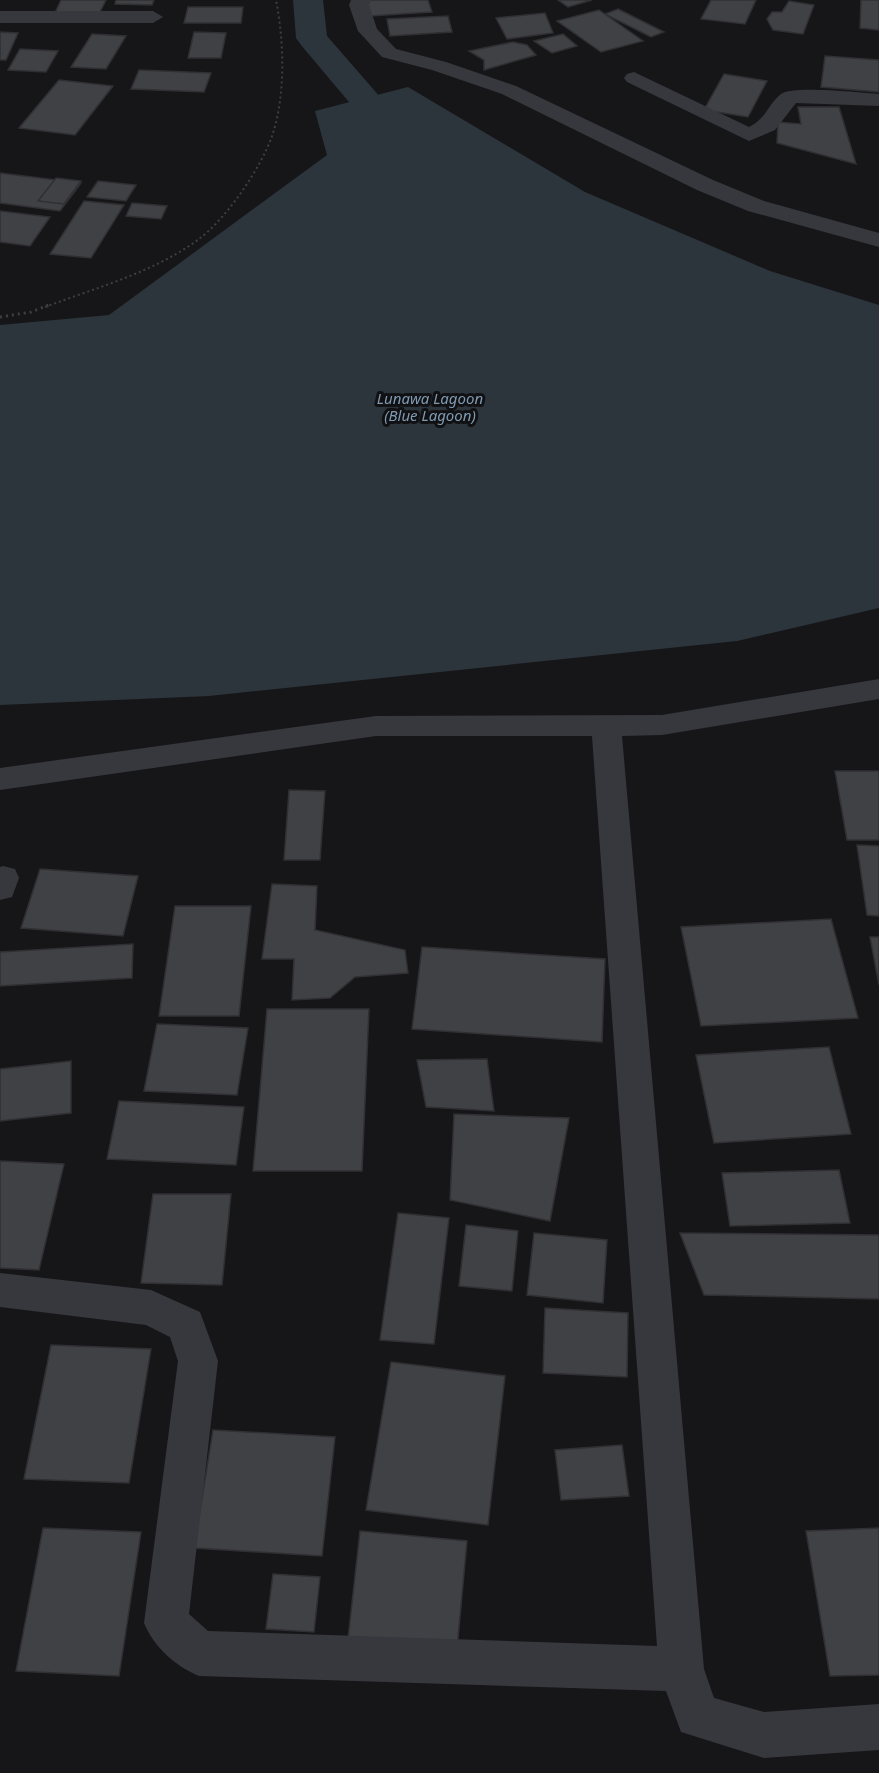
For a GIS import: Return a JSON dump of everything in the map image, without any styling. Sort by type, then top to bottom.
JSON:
[{"type":"street","points":[[361,0],[359,5],[368,31],[389,53],[439,66],[509,90],[705,185],[756,206],[814,224],[879,240]]},
{"type":"street","points":[[0,16],[153,17]]},
{"type":"street","points":[[634,78],[749,135],[768,126],[789,98],[802,96],[879,100]]},
{"type":"street","points":[[0,779],[376,726],[662,725],[879,688]]},
{"type":"street","points":[[606,725],[681,1669],[697,1716],[764,1735],[879,1727]]},
{"type":"street","points":[[0,1290],[151,1308],[186,1325],[198,1361],[166,1623],[199,1653],[681,1669]]},
{"type":"path","points":[[0,317],[31,312],[132,274],[164,259],[199,238],[236,204],[272,136],[280,94],[281,25],[276,0]]},
{"type":"water","name":"Lunawa Lagoon (Blue Lagoon)","points":[[408,87],[585,192],[770,271],[879,305],[879,608],[737,641],[209,696],[0,705],[0,325],[109,315],[327,155],[315,111]]},
{"type":"building","points":[[61,0],[106,0],[99,14],[55,13]]},
{"type":"building","points":[[116,0],[154,0],[152,5],[115,4]]},
{"type":"building","points":[[366,0],[428,0],[432,12],[370,16]]},
{"type":"building","points":[[558,0],[592,0],[568,7]]},
{"type":"building","points":[[711,0],[756,0],[745,24],[701,19]]},
{"type":"building","points":[[861,0],[879,0],[879,30],[860,28]]},
{"type":"building","points":[[789,1],[814,5],[803,34],[773,30],[767,19],[772,12],[782,12]]},
{"type":"building","points":[[188,7],[243,7],[241,23],[184,23]]},
{"type":"building","points":[[618,9],[664,32],[651,37],[605,14]]},
{"type":"building","points":[[599,10],[643,41],[601,52],[557,21]]},
{"type":"building","points":[[545,13],[553,33],[507,39],[496,18]]},
{"type":"building","points":[[448,16],[452,32],[390,36],[387,19]]},
{"type":"building","points":[[0,32],[18,33],[6,60],[0,60]]},
{"type":"building","points":[[194,32],[226,33],[221,58],[188,58]]},
{"type":"building","points":[[92,34],[126,36],[106,69],[71,67]]},
{"type":"building","points":[[563,34],[577,46],[552,53],[534,41]]},
{"type":"building","points":[[513,42],[527,45],[536,55],[484,70],[484,60],[469,51]]},
{"type":"building","points":[[20,49],[58,51],[46,72],[8,70]]},
{"type":"building","points":[[825,56],[879,60],[879,92],[821,87]]},
{"type":"building","points":[[139,70],[211,73],[204,92],[131,89]]},
{"type":"building","points":[[724,74],[767,81],[748,117],[704,110]]},
{"type":"building","points":[[59,80],[113,86],[75,135],[19,128]]},
{"type":"building","points":[[798,107],[839,107],[856,164],[777,143],[778,122],[801,124]]},
{"type":"building","points":[[0,173],[81,183],[60,211],[0,203]]},
{"type":"building","points":[[56,178],[81,181],[64,204],[38,201]]},
{"type":"building","points":[[98,181],[136,185],[126,201],[87,197]]},
{"type":"building","points":[[84,201],[124,205],[91,258],[50,254]]},
{"type":"building","points":[[132,203],[167,206],[161,219],[126,216]]},
{"type":"building","points":[[0,211],[50,217],[30,246],[0,242]]},
{"type":"building","points":[[835,771],[879,771],[879,840],[847,840]]},
{"type":"building","points":[[289,790],[325,791],[320,860],[284,860]]},
{"type":"building","points":[[857,845],[879,846],[879,916],[867,915]]},
{"type":"building","points":[[40,869],[138,876],[123,936],[21,928]]},
{"type":"building","points":[[272,884],[317,886],[315,930],[405,950],[408,973],[355,977],[330,998],[292,1000],[294,959],[262,959]]},
{"type":"building","points":[[175,906],[251,906],[239,1016],[159,1016]]},
{"type":"building","points":[[831,919],[858,1018],[701,1026],[681,927]]},
{"type":"building","points":[[870,937],[879,937],[879,985]]},
{"type":"building","points":[[133,944],[132,978],[0,986],[0,952]]},
{"type":"building","points":[[422,947],[605,959],[602,1042],[412,1029]]},
{"type":"building","points":[[267,1009],[369,1009],[362,1171],[253,1171]]},
{"type":"building","points":[[157,1024],[248,1028],[237,1095],[144,1091]]},
{"type":"building","points":[[829,1047],[851,1134],[714,1143],[696,1055]]},
{"type":"building","points":[[487,1059],[494,1111],[426,1107],[417,1060]]},
{"type":"building","points":[[71,1061],[71,1113],[0,1121],[0,1069]]},
{"type":"building","points":[[119,1101],[244,1107],[236,1165],[107,1159]]},
{"type":"building","points":[[454,1114],[569,1118],[550,1221],[450,1200]]},
{"type":"building","points":[[0,1161],[64,1164],[39,1270],[0,1268]]},
{"type":"building","points":[[839,1170],[850,1223],[730,1226],[722,1173]]},
{"type":"building","points":[[153,1194],[231,1194],[222,1285],[141,1283]]},
{"type":"building","points":[[398,1213],[449,1218],[434,1344],[380,1340]]},
{"type":"building","points":[[466,1225],[518,1231],[512,1291],[459,1286]]},
{"type":"building","points":[[534,1233],[607,1240],[603,1303],[527,1295]]},
{"type":"building","points":[[680,1233],[879,1235],[879,1299],[704,1295]]},
{"type":"building","points":[[545,1308],[628,1313],[627,1377],[543,1373]]},
{"type":"building","points":[[51,1345],[151,1349],[129,1483],[24,1479]]},
{"type":"building","points":[[391,1362],[505,1376],[488,1525],[366,1510]]},
{"type":"building","points":[[213,1430],[335,1437],[322,1556],[194,1548]]},
{"type":"building","points":[[622,1445],[629,1496],[561,1500],[555,1450]]},
{"type":"building","points":[[43,1528],[141,1532],[119,1676],[16,1671]]},
{"type":"building","points":[[879,1528],[879,1675],[830,1676],[806,1531]]},
{"type":"building","points":[[360,1531],[467,1541],[457,1649],[348,1639]]},
{"type":"building","points":[[273,1574],[320,1577],[314,1632],[266,1629]]},
{"type":"waterway","points":[[308,0],[312,38],[382,120]]}]
